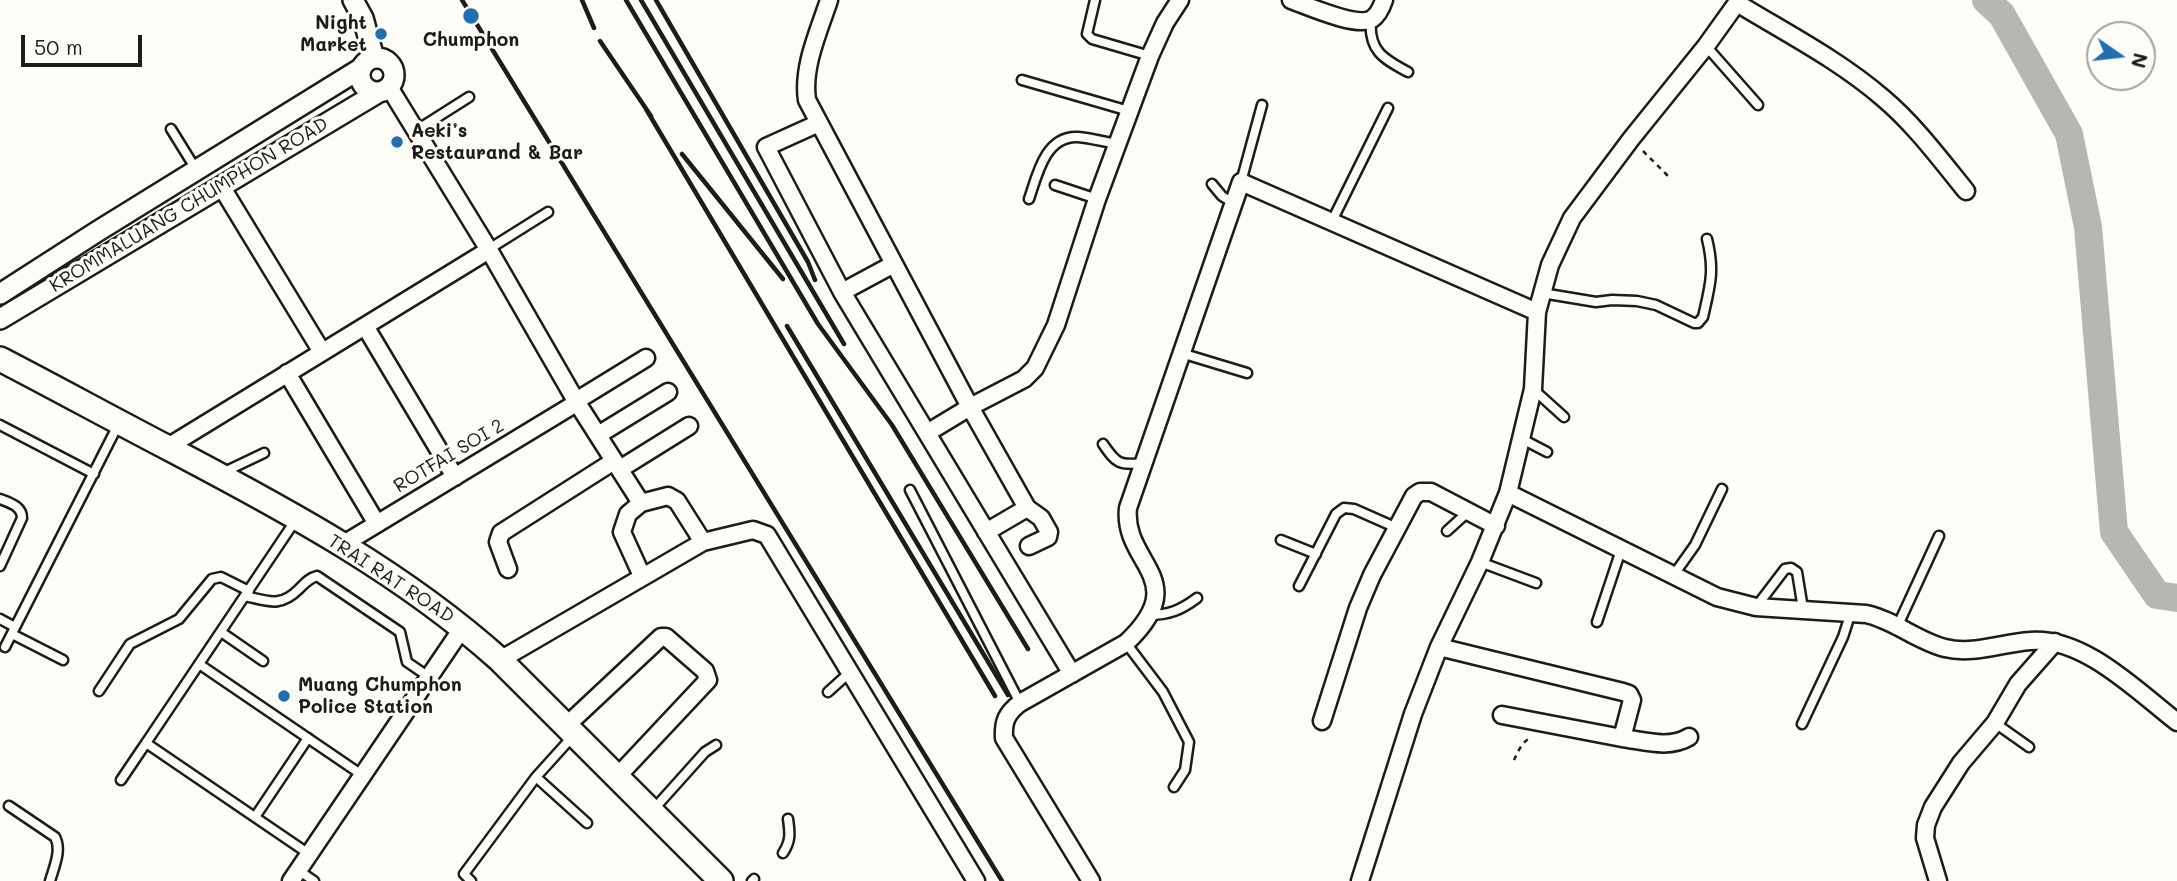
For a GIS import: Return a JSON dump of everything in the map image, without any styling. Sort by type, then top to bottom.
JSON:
[{"type":"main road","name":"TRAI RAT ROAD","points":[[2,364],[120,422],[218,475],[296,518],[408,586],[463,627],[500,660],[721,881]]},
{"type":"street","points":[[830,0],[809,65],[805,87],[807,100],[970,407],[1027,508],[1041,518],[1049,532],[1048,537],[1029,546]]},
{"type":"street","points":[[927,433],[1024,379],[1035,368],[1056,325],[1097,199],[1150,56],[1165,23],[1180,0]]},
{"type":"street","points":[[1291,0],[1357,22],[1371,19],[1384,0]]},
{"type":"street","points":[[1360,881],[1413,714],[1439,648],[1480,562],[1508,493],[1533,389],[1537,312],[1550,265],[1572,218],[1738,1],[1863,81],[1885,99],[1913,127],[1966,191]]},
{"type":"street","points":[[356,2],[363,18],[367,63],[360,80],[368,89],[384,90],[417,130],[577,402],[640,503]]},
{"type":"street","points":[[367,63],[383,58],[392,66],[394,77],[384,90]]},
{"type":"street","name":"KROMMALUANG CHUMPHON ROAD","points":[[0,294],[367,63]]},
{"type":"street","name":"KROMMALUANG CHUMPHON ROAD","points":[[0,319],[384,90]]},
{"type":"street","points":[[819,123],[766,147],[842,292],[1072,674]]},
{"type":"street","points":[[203,167],[222,186],[322,352]]},
{"type":"street","points":[[1091,881],[1004,738],[1003,723],[1011,710],[1020,703],[1126,643],[1149,615],[1156,587],[1153,575],[1129,531],[1128,508],[1241,182],[1537,312]]},
{"type":"street","points":[[98,231],[110,253]]},
{"type":"street","points":[[166,448],[489,250]]},
{"type":"street","points":[[842,292],[894,264]]},
{"type":"street","points":[[365,326],[455,477]]},
{"type":"street","name":"ROTFAI SOI 2","points":[[342,545],[646,358]]},
{"type":"street","points":[[287,373],[377,524]]},
{"type":"street","points":[[598,435],[668,392]]},
{"type":"street","points":[[508,569],[498,542],[501,533],[689,426]]},
{"type":"street","points":[[1322,721],[1358,608],[1372,575],[1414,496],[1420,492],[1431,492],[1496,526]]},
{"type":"street","points":[[1508,493],[1717,597],[1756,607],[1851,612],[1881,617],[1944,648],[1967,651],[2032,640],[2055,642],[2098,661],[2177,722]]},
{"type":"street","points":[[642,576],[622,533],[628,513],[640,503],[668,496],[677,501],[704,542]]},
{"type":"street","points":[[986,532],[1027,508]]},
{"type":"street","points":[[500,660],[704,542],[753,530],[767,535],[976,881]]},
{"type":"street","points":[[294,875],[463,627]]},
{"type":"street","points":[[570,730],[661,637],[666,637],[705,671],[708,680],[616,778]]},
{"type":"street","points":[[1938,881],[1925,838],[1926,825],[1933,807],[1961,763],[1994,723],[2018,684],[2055,642]]},
{"type":"street","points":[[1439,648],[1629,694],[1632,700],[1622,738]]},
{"type":"street","points":[[1502,715],[1669,745],[1689,737]]},
{"type":"lane","points":[[1095,0],[1087,34],[1092,39],[1150,56]]},
{"type":"lane","points":[[1371,19],[1370,31],[1375,48],[1385,60],[1408,72]]},
{"type":"lane","points":[[1706,46],[1758,105]]},
{"type":"lane","points":[[1022,80],[1129,111]]},
{"type":"lane","points":[[417,130],[469,97]]},
{"type":"lane","points":[[1241,182],[1262,105]]},
{"type":"lane","points":[[1331,223],[1388,108]]},
{"type":"lane","points":[[171,130],[203,167]]},
{"type":"lane","points":[[1029,199],[1050,149],[1063,140],[1075,137],[1117,144]]},
{"type":"lane","points":[[1055,184],[1097,199]]},
{"type":"lane","points":[[1212,184],[1222,196],[1233,203]]},
{"type":"lane","points":[[489,250],[548,212]]},
{"type":"lane","points":[[1541,293],[1596,302],[1637,301],[1656,305],[1698,323],[1703,317],[1712,276],[1713,262],[1707,239]]},
{"type":"lane","points":[[1181,352],[1247,373]]},
{"type":"lane","points":[[1533,389],[1564,417]]},
{"type":"lane","points":[[5,647],[120,422]]},
{"type":"lane","points":[[0,425],[94,474]]},
{"type":"lane","points":[[1522,439],[1547,453]]},
{"type":"lane","points":[[1103,444],[1115,461],[1122,464],[1143,463]]},
{"type":"lane","points":[[218,475],[264,453]]},
{"type":"lane","points":[[1673,576],[1695,545],[1722,489]]},
{"type":"lane","points":[[910,490],[1020,703]]},
{"type":"lane","points":[[0,499],[20,508],[22,518],[0,566]]},
{"type":"lane","points":[[1300,586],[1336,514],[1344,508],[1354,509],[1396,528]]},
{"type":"lane","points":[[1447,530],[1469,511]]},
{"type":"lane","points":[[121,780],[296,518]]},
{"type":"lane","points":[[1898,625],[1939,536]]},
{"type":"lane","points":[[1281,540],[1316,554]]},
{"type":"lane","points":[[1597,622],[1621,551]]},
{"type":"lane","points":[[1480,562],[1535,583]]},
{"type":"lane","points":[[1756,607],[1785,569],[1791,568],[1797,572],[1803,610]]},
{"type":"lane","points":[[99,691],[130,643],[179,620],[212,579],[221,577],[247,594],[274,603],[285,601],[311,577],[317,576],[400,632],[407,662],[429,677]]},
{"type":"lane","points":[[1149,615],[1166,615],[1183,609],[1197,598]]},
{"type":"lane","points":[[1802,724],[1843,637],[1851,612]]},
{"type":"lane","points":[[0,619],[64,660]]},
{"type":"lane","points":[[221,632],[263,661]]},
{"type":"lane","points":[[1126,643],[1163,692],[1189,741],[1185,770],[1174,787]]},
{"type":"lane","points":[[199,664],[362,775]]},
{"type":"lane","points":[[828,692],[849,673]]},
{"type":"lane","points":[[1994,723],[2029,747]]},
{"type":"lane","points":[[471,881],[462,877],[570,730]]},
{"type":"lane","points":[[255,817],[308,738]]},
{"type":"lane","points":[[146,743],[309,854]]},
{"type":"lane","points":[[652,813],[705,752],[716,745]]},
{"type":"lane","points":[[536,777],[587,823]]},
{"type":"lane","points":[[9,806],[55,837],[58,842],[50,881]]},
{"type":"lane","points":[[783,853],[789,844],[788,819]]},
{"type":"lane","points":[[294,875],[314,881]]},
{"type":"path","points":[[1630,139],[1668,176]]},
{"type":"waterway","points":[[1986,0],[2002,15],[2069,134],[2088,227],[2114,532],[2157,595],[2177,598]]},
{"type":"railway","points":[[462,0],[1002,881]]},
{"type":"railway","points":[[582,0],[594,28]]},
{"type":"railway","points":[[626,0],[818,324],[892,425],[1028,649]]},
{"type":"railway","points":[[641,0],[844,344]]},
{"type":"railway","points":[[656,0],[808,262],[815,280]]},
{"type":"railway","points":[[600,41],[651,116]]},
{"type":"railway","points":[[646,109],[995,696]]},
{"type":"railway","points":[[682,154],[783,279]]},
{"type":"railway","points":[[787,326],[1008,695]]},
{"type":"place","name":"Chumphon","points":[[471,16]]},
{"type":"place","name":"Night Market","points":[[381,34]]},
{"type":"place","name":"Aeki’s Restaurand & Bar","points":[[397,142]]},
{"type":"place","name":"Muang Chumphon Police Station","points":[[284,696]]}]
